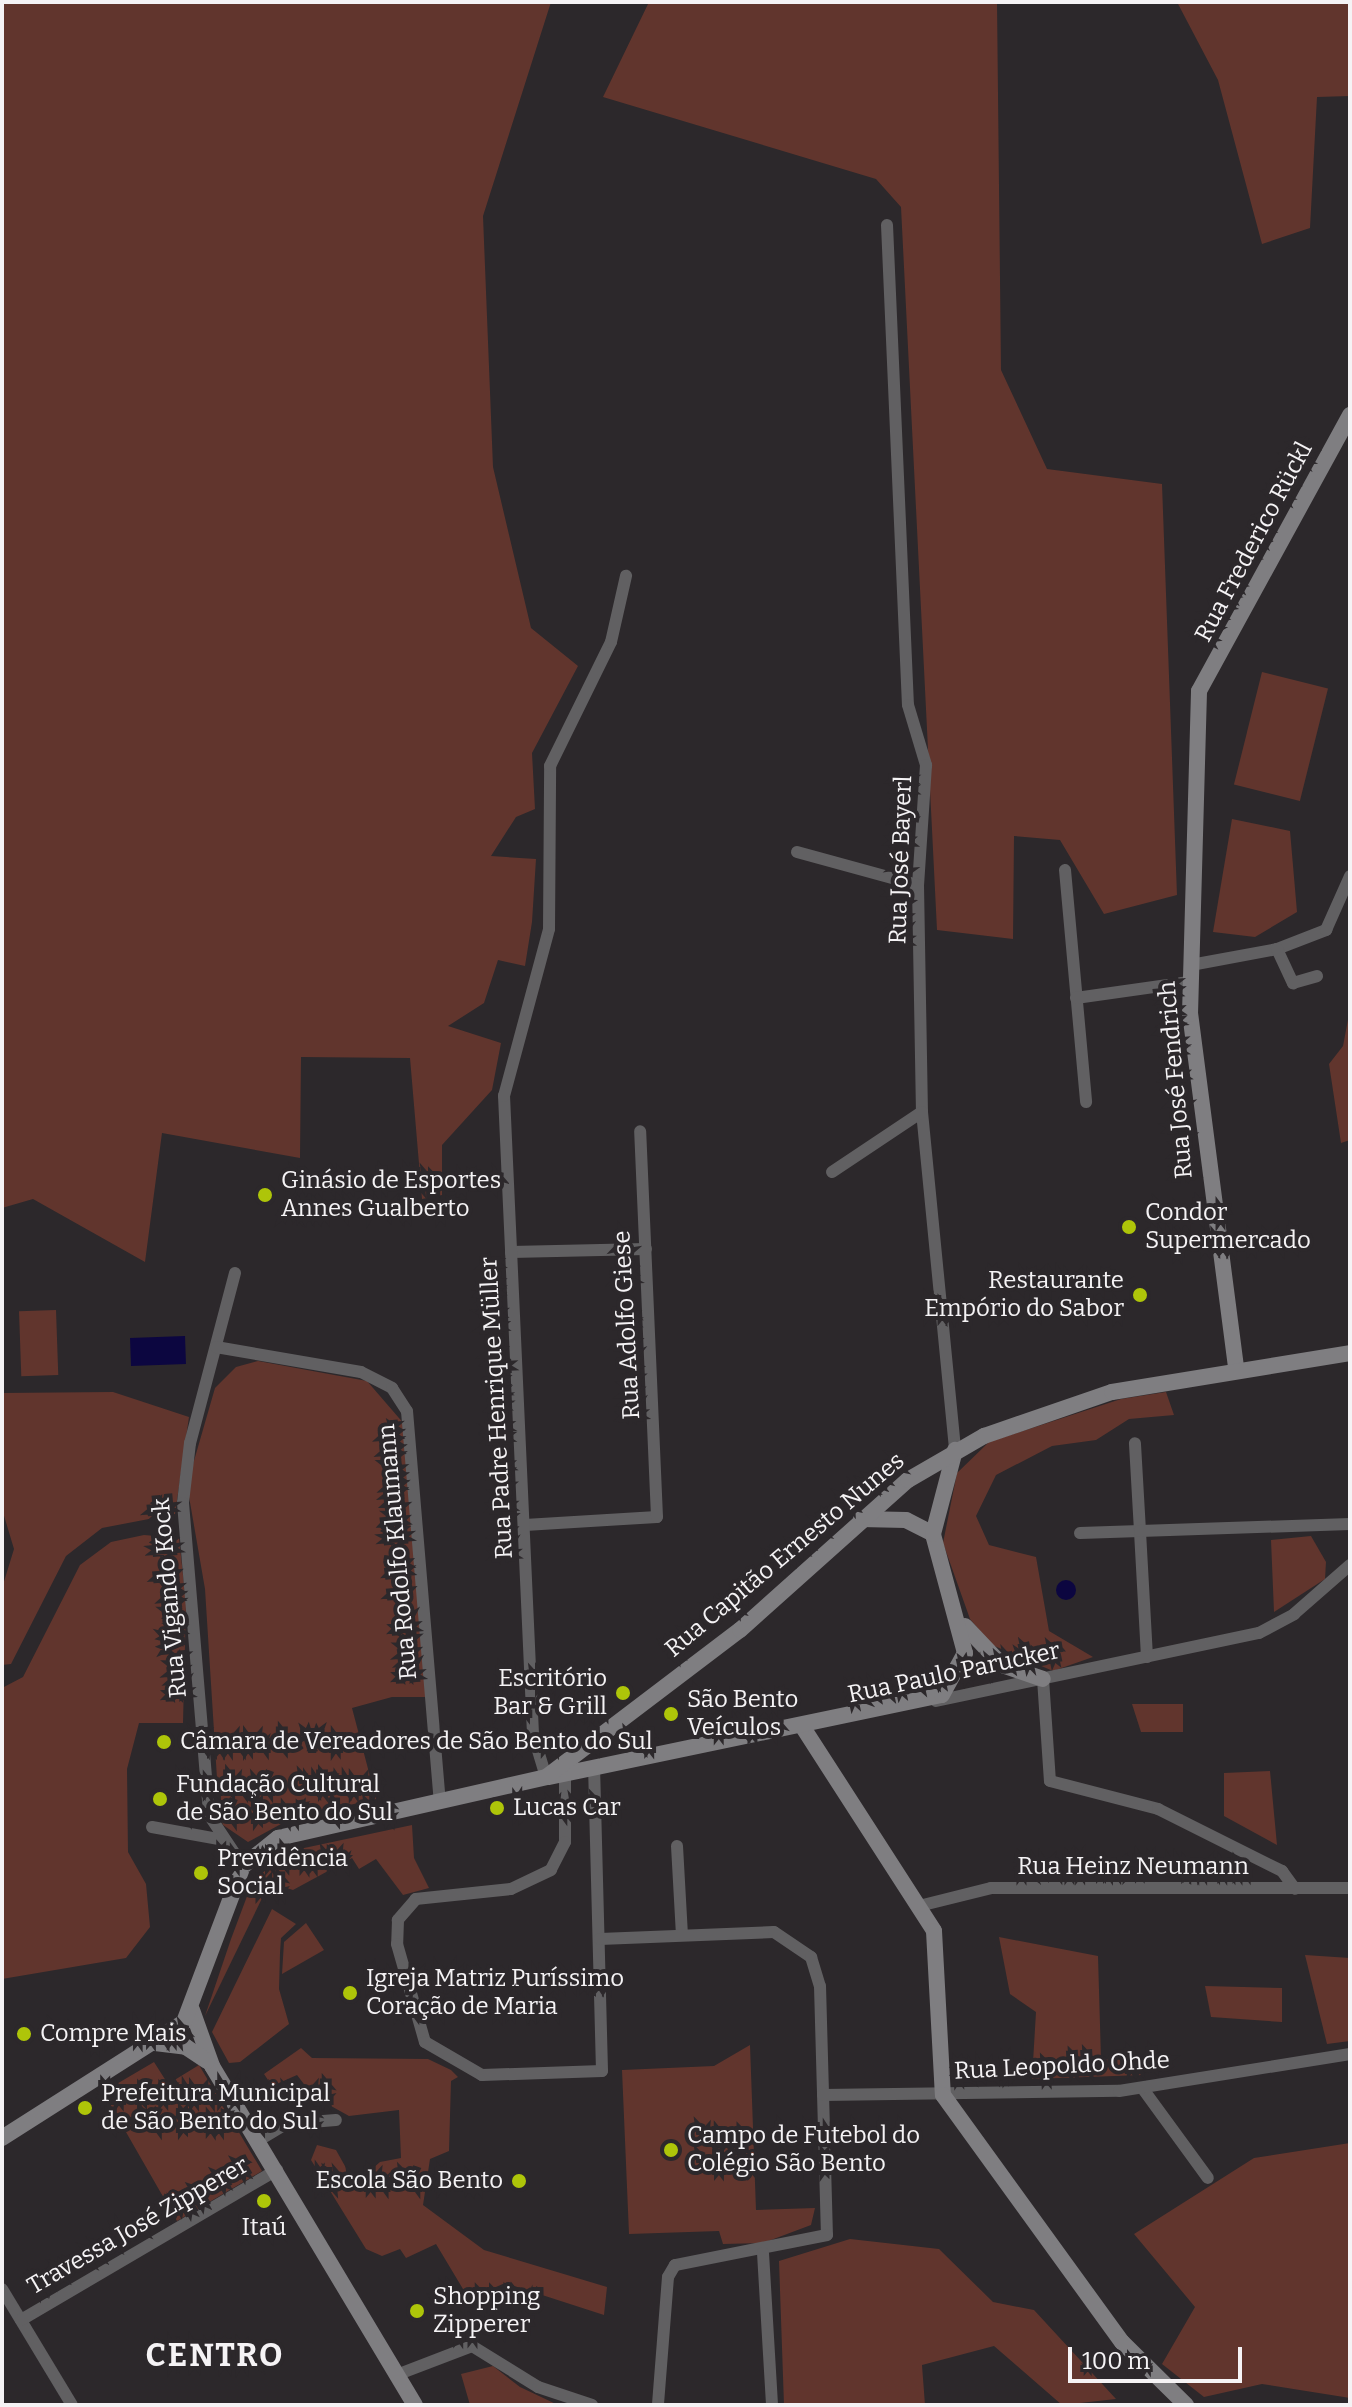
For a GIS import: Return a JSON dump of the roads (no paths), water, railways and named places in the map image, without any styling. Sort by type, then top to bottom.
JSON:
[{"type":"main road","name":"Rua Frederico Rückl","points":[[1199,691],[1350,415]]},
{"type":"main road","name":"Rua José Fendrich","points":[[1199,691],[1201,837],[1189,982],[1199,1115],[1236,1367]]},
{"type":"main road","name":"Rua Capitão Ernesto Nunes","points":[[243,1866],[290,1832],[440,1803],[553,1773],[740,1630],[861,1519],[955,1450],[1084,1400],[1236,1367],[1350,1353]]},
{"type":"main road","points":[[926,1703],[959,1671],[962,1621],[933,1534],[955,1450]]},
{"type":"main road","points":[[861,1519],[906,1520],[933,1534]]},
{"type":"main road","points":[[962,1621],[1002,1665],[1043,1679]]},
{"type":"main road","name":"Rua Paulo Parucker","points":[[553,1773],[594,1769],[926,1703]]},
{"type":"main road","points":[[804,1729],[919,1906],[939,1951],[943,2095],[1122,2342],[1186,2405]]},
{"type":"main road","points":[[585,1746],[582,1761],[594,1769]]},
{"type":"main road","points":[[2,2138],[154,2043],[192,2010],[243,1866]]},
{"type":"main road","points":[[192,2010],[212,2066],[415,2405]]},
{"type":"main road","points":[[154,2043],[186,2047],[212,2066]]},
{"type":"street","name":"Rua José Bayerl","points":[[887,225],[908,705],[926,765],[918,885],[922,1112],[955,1450]]},
{"type":"street","name":"Rua Padre Henrique Müller","points":[[553,1773],[533,1734],[504,1088],[551,913],[550,766],[611,642],[626,576]]},
{"type":"street","points":[[797,852],[918,885]]},
{"type":"street","points":[[1065,870],[1086,1102]]},
{"type":"street","points":[[1191,965],[1277,949],[1326,930],[1350,876]]},
{"type":"street","points":[[1277,949],[1293,983],[1317,976]]},
{"type":"street","points":[[1076,998],[1189,982]]},
{"type":"street","points":[[832,1172],[922,1112]]},
{"type":"street","name":"Rua Adolfo Giese","points":[[525,1525],[657,1517],[640,1131]]},
{"type":"street","points":[[511,1252],[646,1249]]},
{"type":"street","name":"Rua Vigando Kock","points":[[235,1273],[187,1456],[183,1503],[207,1801],[219,1839],[243,1866]]},
{"type":"street","name":"Rua Rodolfo Klaumann","points":[[216,1347],[361,1372],[392,1388],[407,1411],[440,1803]]},
{"type":"street","points":[[1135,1443],[1147,1657]]},
{"type":"street","points":[[1080,1533],[1350,1524]]},
{"type":"street","name":"Rua Paulo Parucker","points":[[926,1703],[1268,1630],[1350,1565]]},
{"type":"street","points":[[1043,1679],[1050,1781],[1158,1809],[1282,1871],[1295,1889]]},
{"type":"street","points":[[553,1773],[560,1797],[565,1842],[540,1878],[511,1889],[427,1896],[402,1911],[397,1944],[425,2042],[482,2075],[602,2071],[594,1769]]},
{"type":"street","points":[[553,1773],[560,1797]]},
{"type":"street","points":[[152,1827],[219,1839]]},
{"type":"street","points":[[677,1846],[682,1935]]},
{"type":"street","name":"Rua Heinz Neumann","points":[[919,1906],[991,1888],[1350,1888]]},
{"type":"street","points":[[600,1939],[774,1932],[802,1947],[818,1977],[827,2235],[763,2253],[691,2259],[671,2271],[658,2405]]},
{"type":"street","name":"Rua Leopoldo Ohde","points":[[823,2095],[1143,2089],[1350,2054]]},
{"type":"street","points":[[1143,2089],[1208,2178]]},
{"type":"street","points":[[259,2140],[286,2124],[336,2120]]},
{"type":"street","name":"Travessa José Zipperer","points":[[21,2320],[277,2170]]},
{"type":"street","points":[[763,2253],[772,2405]]},
{"type":"street","points":[[2,2289],[72,2405]]},
{"type":"street","points":[[399,2374],[472,2346],[538,2387],[592,2405]]},
{"type":"place","name":"Ginásio de Esportes Annes Gualberto","points":[[265,1195]]},
{"type":"place","name":"Condor Supermercado","points":[[1129,1227]]},
{"type":"place","name":"Restaurante Empório do Sabor","points":[[1140,1295]]},
{"type":"place","name":"Escritório Bar & Grill","points":[[623,1693]]},
{"type":"place","name":"São Bento Veículos","points":[[671,1714]]},
{"type":"place","name":"Câmara de Vereadores de São Bento do Sul","points":[[164,1742]]},
{"type":"place","name":"Fundação Cultural de São Bento do Sul","points":[[160,1799]]},
{"type":"place","name":"Lucas Car","points":[[497,1808]]},
{"type":"place","name":"Previdência Social","points":[[201,1873]]},
{"type":"place","name":"Igreja Matriz Puríssimo Coração de Maria","points":[[350,1993]]},
{"type":"place","name":"Compre Mais","points":[[24,2034]]},
{"type":"place","name":"Prefeitura Municipal de São Bento do Sul","points":[[85,2108]]},
{"type":"place","name":"Campo de Futebol do Colégio São Bento","points":[[671,2150]]},
{"type":"place","name":"Escola São Bento","points":[[519,2181]]},
{"type":"place","name":"Itaú","points":[[264,2201]]},
{"type":"place","name":"Shopping Zipperer","points":[[417,2311]]},
{"type":"district","name":"CENTRO","points":[[215,2355]]}]
